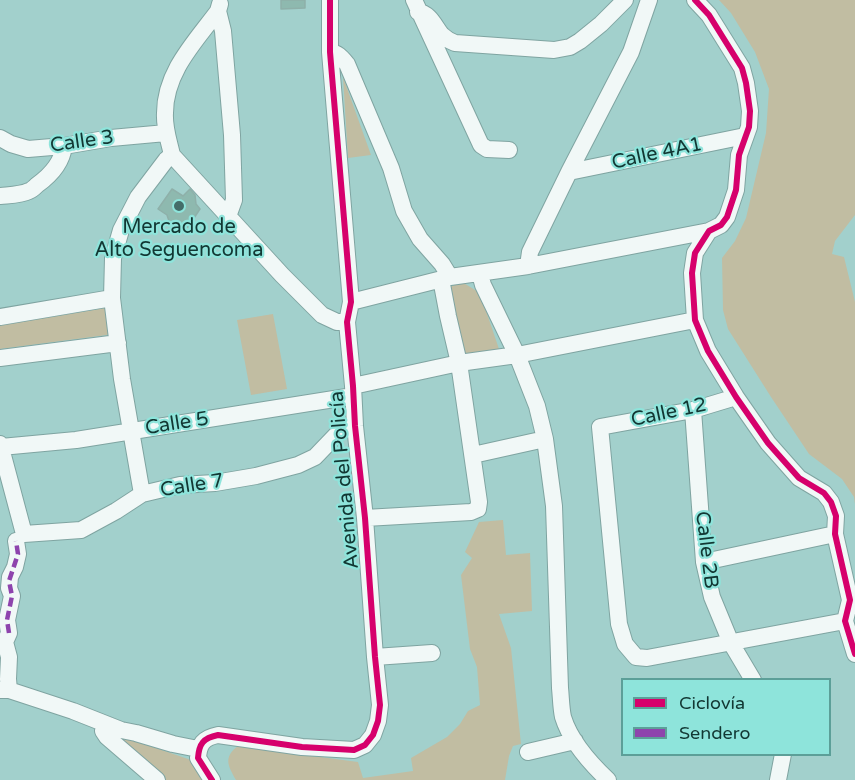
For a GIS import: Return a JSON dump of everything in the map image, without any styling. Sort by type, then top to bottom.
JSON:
[{"type":"street","name":"Avenida del Policía","points":[[198,749],[210,736],[218,735],[302,747],[354,750],[365,745],[373,735],[378,721],[380,705],[347,322],[351,302],[330,52],[330,0]]},
{"type":"street","points":[[416,6],[427,15],[442,35],[455,43],[554,50],[580,41],[625,0]]},
{"type":"street","points":[[528,266],[530,252],[631,52],[649,0]]},
{"type":"street","points":[[351,302],[446,278],[528,266],[709,231],[721,225],[727,217],[736,190],[740,155],[749,127],[750,111],[742,68],[709,15],[695,0]]},
{"type":"street","points":[[220,6],[180,61],[169,87],[165,112],[166,133],[172,155],[282,275],[322,315],[337,322],[347,322]]},
{"type":"street","points":[[220,6],[232,135],[234,200],[226,215]]},
{"type":"street","points":[[416,6],[481,146],[487,149],[509,150]]},
{"type":"street","points":[[330,52],[335,52],[346,64],[391,168],[404,211],[420,239],[442,264],[446,278],[448,316],[459,363],[479,502],[478,509],[471,512],[365,518]]},
{"type":"street","name":"Calle 3","points":[[0,138],[28,149],[166,133]]},
{"type":"street","name":"Calle 4A1","points":[[569,172],[745,136]]},
{"type":"street","points":[[0,196],[29,191],[42,182],[52,173],[63,154],[64,146]]},
{"type":"street","points":[[142,494],[112,298],[113,258],[121,230],[138,197],[172,155]]},
{"type":"street","points":[[709,231],[695,253],[692,273],[695,320],[708,351],[768,443],[799,478],[824,493],[831,502],[836,516],[835,534],[850,600],[845,621],[855,654]]},
{"type":"street","points":[[480,273],[483,285],[537,406],[545,439],[555,506],[560,688],[563,717],[575,741],[596,769],[608,780]]},
{"type":"street","points":[[0,317],[112,298]]},
{"type":"street","name":"Calle 5","points":[[0,446],[76,440],[353,391],[459,363],[516,355],[695,320]]},
{"type":"street","points":[[0,358],[118,343]]},
{"type":"street","name":"Calle 12","points":[[730,643],[647,658],[636,657],[625,644],[619,624],[600,427],[693,410],[736,397]]},
{"type":"street","name":"Calle 2B","points":[[693,410],[704,562],[712,597],[730,643],[752,678]]},
{"type":"street","name":"Calle 7","points":[[14,539],[81,530],[117,511],[142,494],[180,486],[256,476],[298,465],[315,457],[340,431],[355,426]]},
{"type":"street","points":[[473,455],[545,439]]},
{"type":"street","points":[[0,446],[17,510],[14,539],[18,554],[9,581],[12,596],[5,638],[9,657],[5,690],[73,711],[105,724],[198,749],[198,758],[212,780]]},
{"type":"street","points":[[704,562],[835,534]]},
{"type":"street","points":[[730,643],[845,621]]},
{"type":"street","points":[[375,657],[432,653]]},
{"type":"street","points":[[105,724],[103,731],[106,736],[157,780]]},
{"type":"street","points":[[528,752],[575,741]]},
{"type":"street","points":[[778,780],[783,756]]},
{"type":"shaded area","points":[[719,0],[855,0],[855,215],[835,241],[832,254],[844,257],[855,302],[855,504],[854,497],[842,479],[809,454],[728,329],[723,310],[722,258],[735,241],[746,218],[766,133],[769,89],[755,52],[731,13]]},
{"type":"shaded area","points":[[343,77],[371,155],[348,158]]},
{"type":"shaded area","points":[[462,282],[480,293],[499,349],[461,356],[447,288]]},
{"type":"shaded area","points":[[105,308],[108,312],[110,332],[107,335],[0,349],[0,325]]},
{"type":"shaded area","points":[[273,314],[287,389],[251,395],[237,320]]},
{"type":"shaded area","points":[[503,520],[506,555],[530,553],[532,611],[499,614],[511,648],[521,744],[513,746],[505,780],[236,780],[228,762],[230,754],[238,746],[358,762],[363,778],[413,771],[411,758],[447,737],[460,724],[468,711],[480,705],[477,667],[470,649],[461,575],[472,558],[465,552],[479,522]]},
{"type":"shaded area","points":[[112,733],[191,760],[204,780],[164,780]]},
{"type":"building","points":[[281,0],[305,0],[305,8],[281,9]]},
{"type":"building","name":"Mercado de Alto Seguencoma","points":[[172,189],[183,196],[190,189],[195,195],[196,204],[200,209],[188,227],[177,226],[158,209]]},
{"type":"marked path","points":[[9,633],[7,620],[12,596],[9,581],[18,554],[16,541]]},
{"type":"cycle path","points":[[212,780],[198,758],[203,742],[213,736],[302,747],[354,750],[365,745],[373,735],[378,721],[380,705],[347,322],[351,302],[330,52],[330,0]]},
{"type":"cycle path","points":[[695,0],[709,15],[742,68],[750,111],[749,127],[739,155],[736,190],[727,217],[721,225],[709,231],[695,253],[692,273],[695,320],[708,351],[768,443],[799,478],[824,493],[831,502],[836,516],[835,534],[850,600],[845,621],[855,654]]},
{"type":"place","name":"Mercado de Alto Seguencoma","points":[[179,206]]}]
